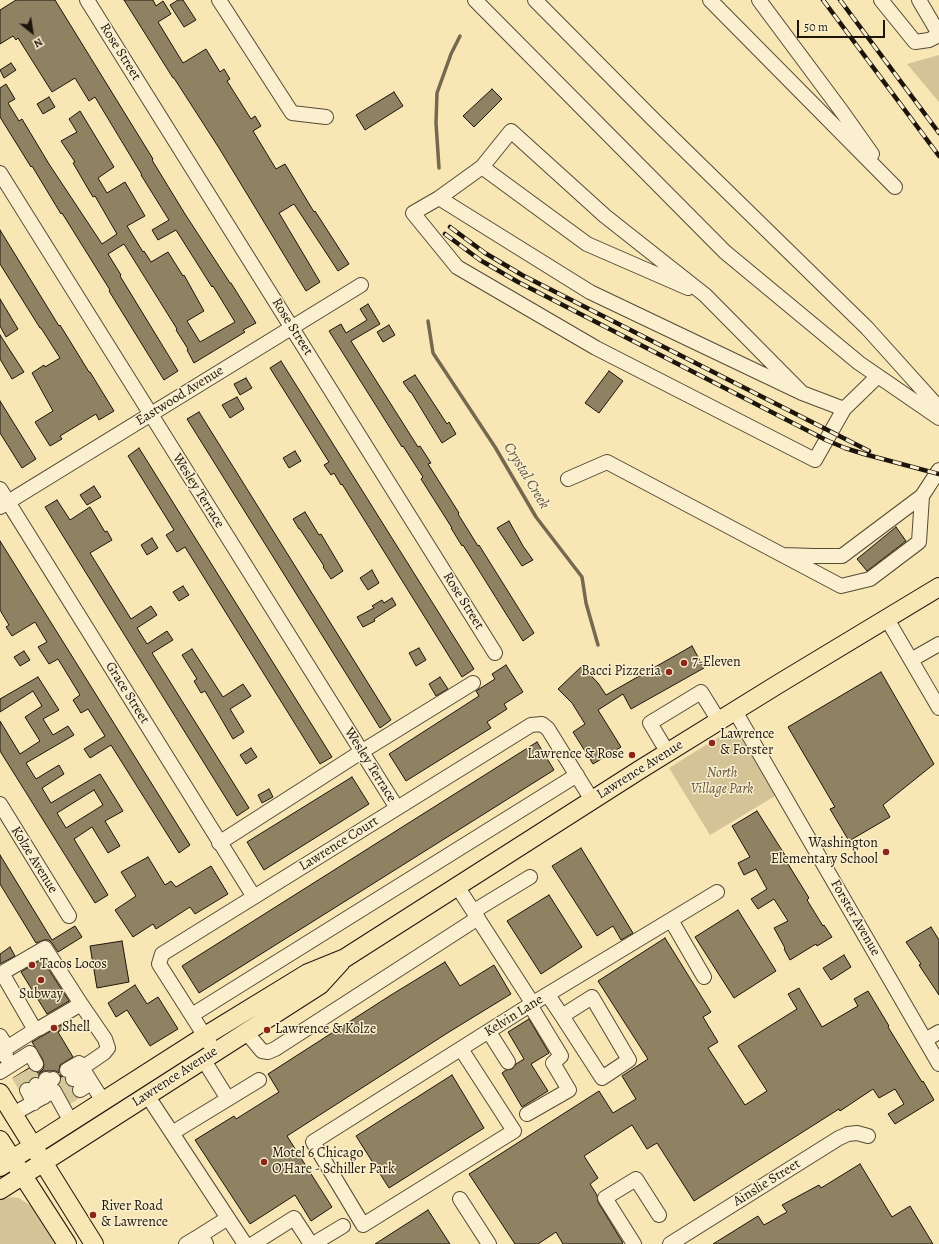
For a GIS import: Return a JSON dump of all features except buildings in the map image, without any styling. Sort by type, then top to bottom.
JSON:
[{"type":"main road","name":"Lawrence Avenue","points":[[6,1164],[205,1036],[308,973],[345,958],[592,800],[939,587]]},
{"type":"main road","name":"Lawrence Avenue","points":[[0,1190],[320,985],[345,958]]},
{"type":"main road","points":[[0,1094],[94,1244]]},
{"type":"main road","points":[[0,1140],[6,1164],[22,1176],[67,1244]]},
{"type":"street","name":"Rose Street","points":[[87,0],[496,653]]},
{"type":"street","points":[[219,0],[292,113],[326,117]]},
{"type":"street","points":[[475,0],[725,252],[859,363],[939,418]]},
{"type":"street","points":[[535,0],[653,119],[867,328],[939,408]]},
{"type":"street","points":[[710,0],[895,187],[843,113],[759,0]]},
{"type":"street","points":[[881,0],[915,42],[929,40],[939,34],[919,0]]},
{"type":"street","points":[[802,393],[704,296],[605,216],[511,131],[482,167],[439,198],[413,213],[457,267],[596,348],[815,460],[844,409],[878,376]]},
{"type":"street","points":[[482,167],[587,244],[704,296]]},
{"type":"street","name":"Wesley Terrace","points":[[0,173],[397,808]]},
{"type":"street","points":[[439,198],[590,292],[802,393],[844,409]]},
{"type":"street","name":"Eastwood Avenue","points":[[4,504],[361,285]]},
{"type":"street","points":[[568,479],[607,462],[841,586],[870,579],[919,542],[922,496]]},
{"type":"street","points":[[779,554],[842,556],[922,496],[939,470]]},
{"type":"street","name":"Grace Street","points":[[0,489],[4,504],[254,897]]},
{"type":"street","points":[[888,619],[939,708]]},
{"type":"street","points":[[911,660],[939,644]]},
{"type":"street","points":[[219,843],[361,752],[473,683]]},
{"type":"street","points":[[668,753],[650,723],[701,692],[719,721]]},
{"type":"street","name":"Forster Avenue","points":[[735,711],[939,1064]]},
{"type":"street","name":"Lawrence Court","points":[[192,1015],[159,964],[162,954],[531,725],[542,724],[548,729],[577,775]]},
{"type":"street","points":[[228,1099],[209,1055],[205,1036],[192,1015],[577,775],[592,800]]},
{"type":"street","name":"Kolze Avenue","points":[[0,804],[69,916]]},
{"type":"street","points":[[246,1032],[262,1051],[268,1052],[275,1049],[476,915],[530,877]]},
{"type":"street","points":[[457,886],[532,1005],[561,1056],[553,1063],[569,1090],[527,1114]]},
{"type":"street","name":"Kelvin Lane","points":[[461,1049],[514,1131],[363,1225],[313,1142],[548,994],[717,892]]},
{"type":"street","points":[[671,920],[704,977]]},
{"type":"street","points":[[35,1030],[1,974],[45,948],[105,1039],[108,1048],[79,1077],[103,1102]]},
{"type":"street","points":[[548,994],[562,1016],[602,1078],[629,1060],[592,997],[562,1016]]},
{"type":"street","points":[[17,1068],[3,1042],[40,1028],[81,1004]]},
{"type":"street","points":[[489,1032],[508,1062]]},
{"type":"street","points":[[926,1040],[939,1032]]},
{"type":"street","points":[[172,1133],[259,1080]]},
{"type":"street","points":[[13,1114],[48,1090],[71,1122]]},
{"type":"street","points":[[147,1095],[245,1244]]},
{"type":"street","name":"Ainslie Street","points":[[670,1244],[839,1138],[848,1134],[857,1133],[868,1136]]},
{"type":"street","points":[[634,1244],[605,1198],[636,1179],[659,1215]]},
{"type":"street","points":[[460,1199],[489,1244]]},
{"type":"street","points":[[186,1244],[204,1240],[228,1218]]},
{"type":"street","points":[[253,1244],[294,1218],[312,1244],[343,1226]]},
{"type":"green space","points":[[939,55],[939,102],[907,64]]},
{"type":"green space","name":"North Village Park","points":[[732,731],[737,733],[741,738],[775,796],[710,835],[669,768],[725,733]]},
{"type":"green space","points":[[11,1197],[19,1198],[31,1206],[56,1244],[0,1244],[0,1200]]},
{"type":"waterway","name":"Crystal Creek","points":[[439,168],[436,123],[437,93],[451,54],[460,36]]},
{"type":"waterway","name":"Crystal Creek","points":[[428,321],[433,353],[495,447],[536,517],[582,577],[586,603],[598,645]]},
{"type":"tunnel","points":[[27,1070],[36,1085]]},
{"type":"tunnel","points":[[18,1075],[27,1090]]},
{"type":"tunnel","points":[[58,1088],[73,1079]]},
{"type":"tunnel","points":[[65,1099],[80,1090]]},
{"type":"railway","points":[[823,0],[939,156]]},
{"type":"railway","points":[[840,0],[939,133]]},
{"type":"railway","points":[[450,227],[485,253],[522,275],[869,451]]},
{"type":"railway","points":[[445,234],[480,260],[518,282],[826,440],[864,454],[939,474]]},
{"type":"place","name":"7-Eleven","points":[[684,663]]},
{"type":"place","name":"Bacci Pizzeria","points":[[669,672]]},
{"type":"place","name":"Lawrence & Forster","points":[[712,743]]},
{"type":"place","name":"Lawrence & Rose","points":[[632,755]]},
{"type":"place","name":"Washington Elementary School","points":[[886,852]]},
{"type":"place","name":"Tacos Locos","points":[[32,965]]},
{"type":"place","name":"Subway","points":[[41,980]]},
{"type":"place","name":"Shell","points":[[54,1028]]},
{"type":"place","name":"Lawrence & Kolze","points":[[267,1030]]},
{"type":"place","name":"Motel 6 Chicago O'Hare - Schiller Park","points":[[264,1162]]},
{"type":"place","name":"River Road & Lawrence","points":[[93,1215]]}]
